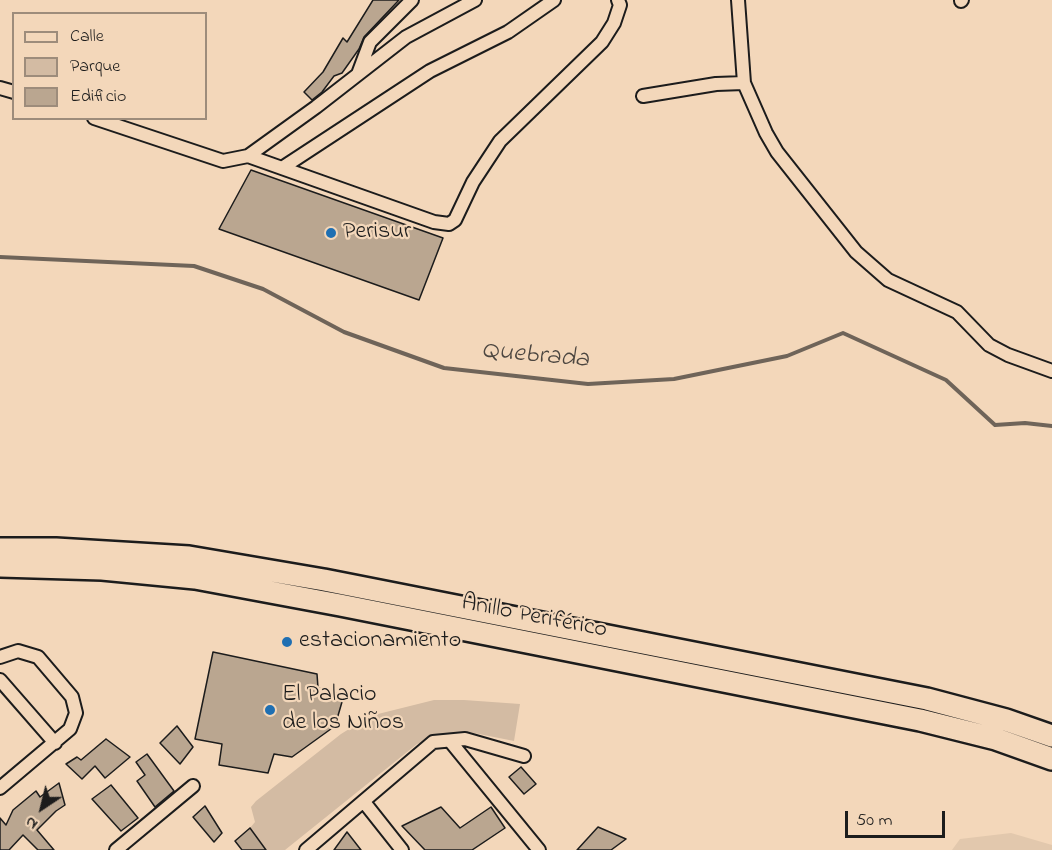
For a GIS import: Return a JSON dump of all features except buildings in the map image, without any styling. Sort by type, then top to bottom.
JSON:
[{"type":"highway","name":"Anillo Periférico","points":[[0,549],[56,549],[189,557],[324,580],[927,699],[1006,720],[1052,736]]},
{"type":"highway","name":"Anillo Periférico","points":[[0,566],[102,569],[195,578],[920,720],[996,739],[1052,759]]},
{"type":"street","points":[[358,74],[370,42],[412,0]]},
{"type":"street","points":[[100,120],[223,161],[248,156],[406,37],[475,0]]},
{"type":"street","points":[[282,168],[430,71],[508,32],[554,0]]},
{"type":"street","points":[[248,156],[434,222],[449,224],[455,220],[473,182],[500,141],[602,42],[614,22],[620,5],[618,0]]},
{"type":"street","points":[[738,0],[744,83],[766,133],[777,152],[856,252],[888,280],[957,312],[989,345],[1008,355],[1052,371]]},
{"type":"street","points":[[643,96],[716,84],[744,83]]},
{"type":"street","points":[[0,657],[18,651],[38,657],[72,697],[76,713],[70,729],[0,788]]},
{"type":"street","points":[[0,680],[55,743]]},
{"type":"street","points":[[306,850],[433,742],[465,739],[524,756]]},
{"type":"street","points":[[450,741],[539,850]]},
{"type":"street","points":[[116,850],[193,786]]},
{"type":"street","points":[[364,802],[402,850]]},
{"type":"shaded area","points":[[1011,833],[1052,845],[1052,850],[952,850],[960,839]]},
{"type":"green space","points":[[434,700],[520,704],[514,741],[469,732],[439,736],[417,744],[285,850],[266,850],[250,828],[255,822],[251,807],[256,801],[341,734],[370,716]]},
{"type":"waterway","name":"Quebrada","points":[[0,257],[194,266],[263,289],[344,332],[444,368],[588,384],[674,379],[787,356],[843,333],[946,380],[995,425],[1025,423],[1052,426]]},
{"type":"place","name":"Perisur","points":[[331,233]]},
{"type":"place","name":"estacionamiento","points":[[287,642]]},
{"type":"place","name":"El Palacio de los Niños","points":[[270,710]]}]
